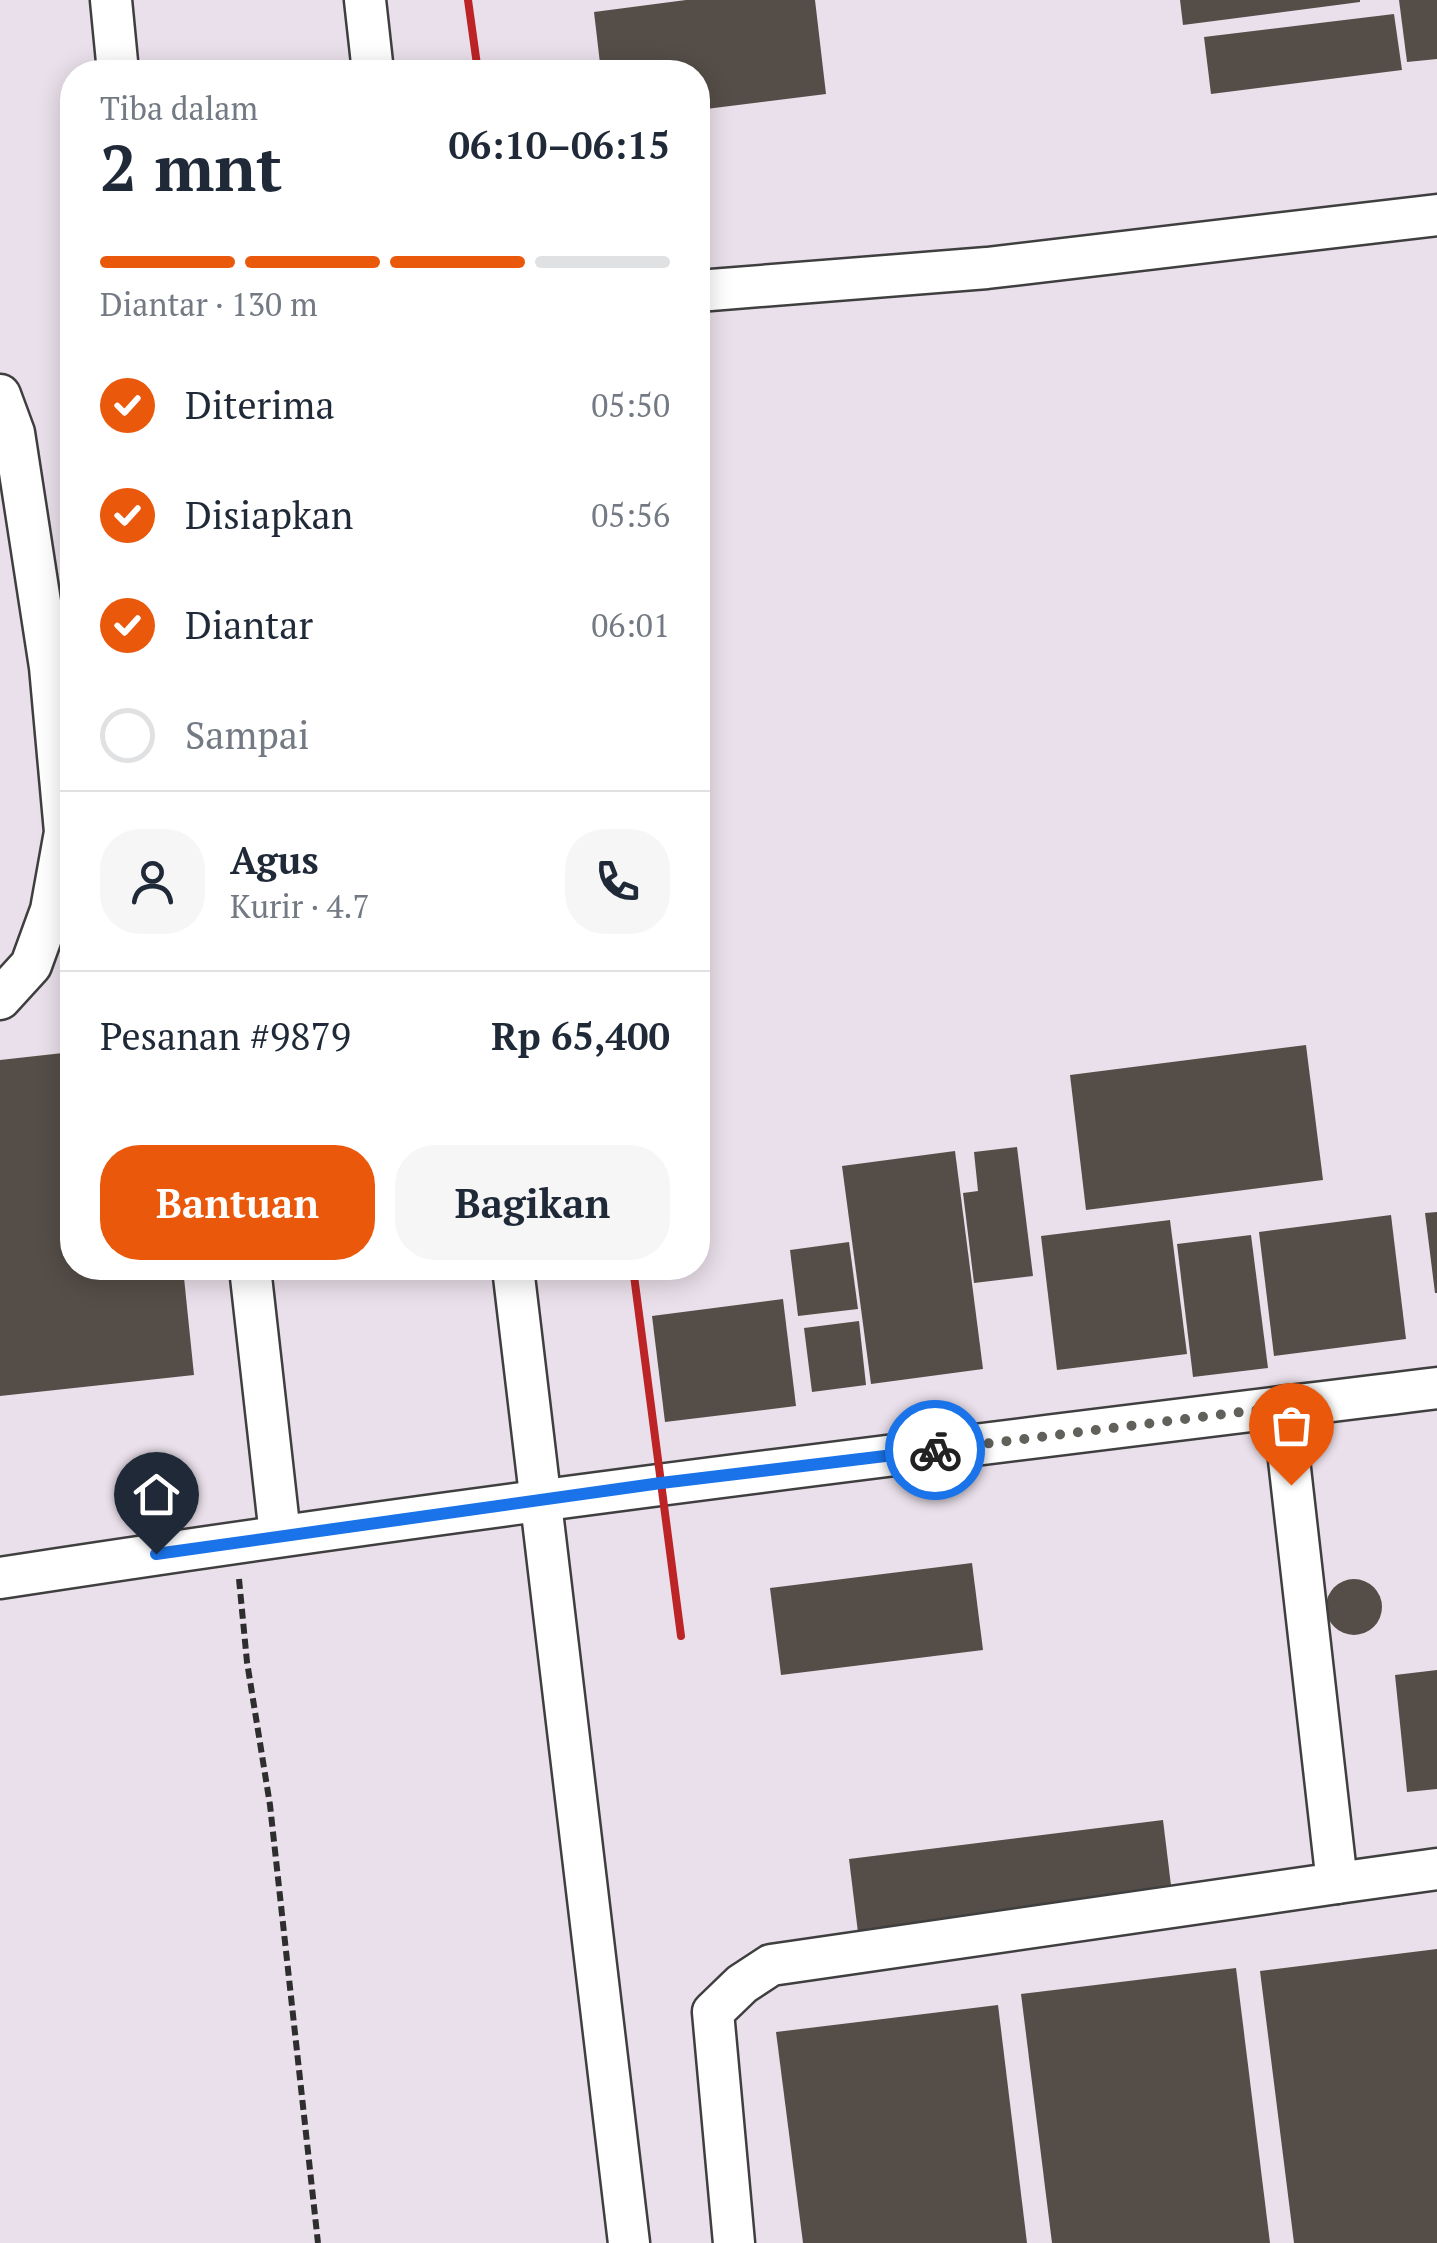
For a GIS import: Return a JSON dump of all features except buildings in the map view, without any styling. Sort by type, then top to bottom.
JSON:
[{"type":"lane","points":[[111,0],[117,60]]},
{"type":"lane","points":[[365,0],[372,60]]},
{"type":"lane","points":[[710,290],[988,268],[1437,215]]},
{"type":"lane","points":[[0,395],[14,433],[50,666],[60,777]]},
{"type":"lane","points":[[0,998],[31,965],[51,910],[60,860]]},
{"type":"lane","points":[[252,1280],[288,1534]]},
{"type":"lane","points":[[514,1280],[629,2243]]},
{"type":"lane","points":[[0,1578],[339,1526],[1437,1388]]},
{"type":"lane","points":[[1282,1407],[1337,1883]]},
{"type":"lane","points":[[734,2243],[714,2012],[742,1984],[771,1965],[1437,1870]]},
{"type":"path","points":[[235,1542],[247,1662],[270,1805],[318,2243]]},
{"type":"shaded area","points":[[0,0],[1437,0],[1437,2243],[0,2243]]},
{"type":"railway","points":[[468,0],[476,60]]},
{"type":"railway","points":[[635,1280],[681,1636]]},
{"type":"way so far","points":[[935,1450],[1282,1407],[1291,1485]]},
{"type":"route","points":[[156,1554],[661,1483],[935,1450]]}]
